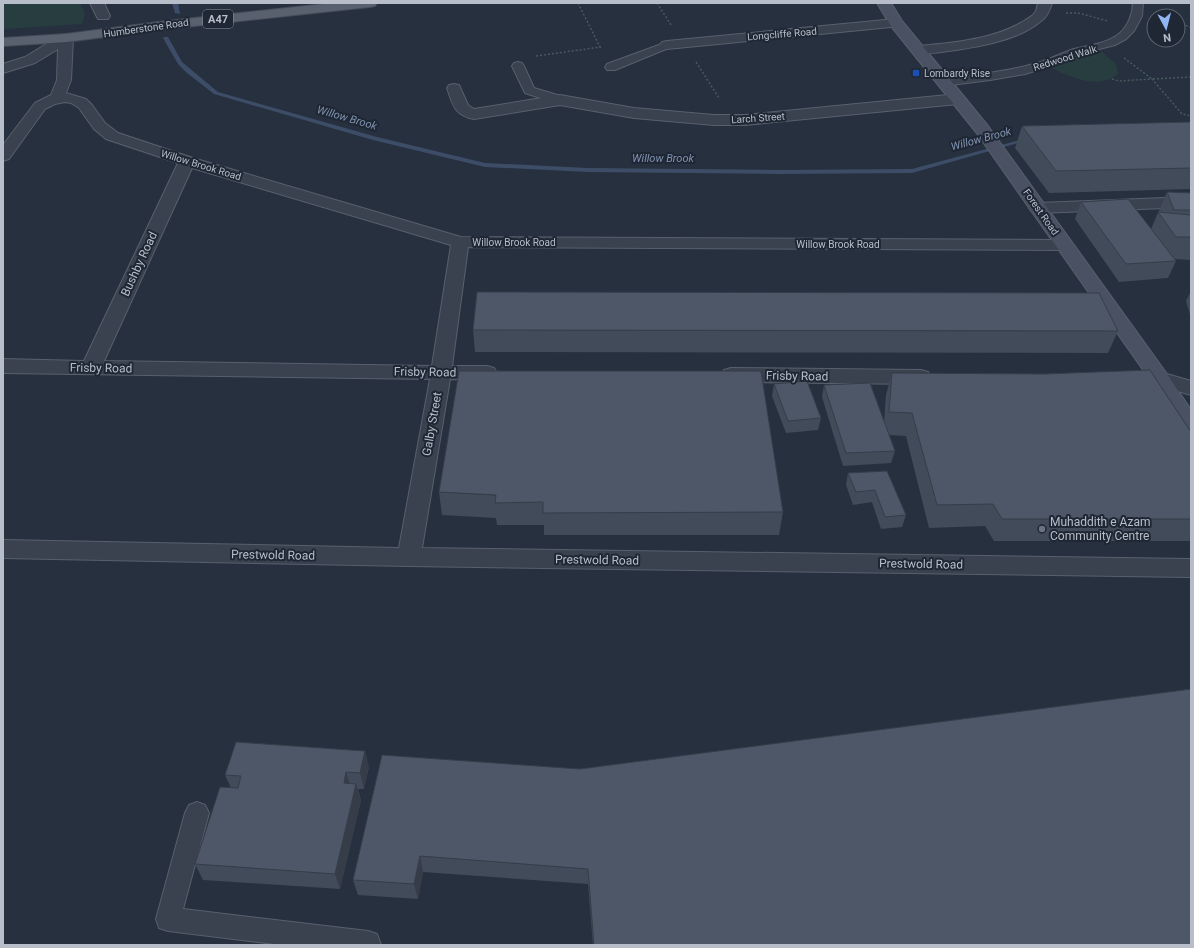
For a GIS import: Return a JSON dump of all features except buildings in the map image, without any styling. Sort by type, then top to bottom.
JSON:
[{"type":"main road","name":"Humberstone Road","points":[[66,38],[297,7],[370,3]]},
{"type":"main road","name":"A47","points":[[3,42],[66,38]]},
{"type":"street","points":[[97,3],[103,16]]},
{"type":"street","name":"Forest Road","points":[[884,3],[896,23],[982,129],[1160,379],[1191,426]]},
{"type":"street","points":[[919,50],[963,46],[999,37],[1036,20],[1045,7]]},
{"type":"street","name":"Longcliffe Road","points":[[667,45],[896,23]]},
{"type":"street","points":[[3,68],[30,60],[66,38]]},
{"type":"street","points":[[3,156],[40,106],[47,100],[57,98],[64,80],[66,38]]},
{"type":"street","name":"Larch Street","points":[[454,88],[464,111],[474,114],[560,100],[634,113],[714,120],[745,120],[958,99]]},
{"type":"street","name":"Willow Brook Road","points":[[57,98],[70,98],[81,102],[102,129],[112,136],[187,161],[460,242],[1064,245]]},
{"type":"street","name":"Bushby Road","points":[[91,368],[187,161]]},
{"type":"street","points":[[1038,208],[1191,202]]},
{"type":"street","name":"Galby Street","points":[[409,557],[441,372],[460,242]]},
{"type":"street","name":"Frisby Road","points":[[3,366],[505,373]]},
{"type":"street","name":"Frisby Road","points":[[713,375],[936,377]]},
{"type":"street","points":[[1128,379],[1160,379],[1191,388]]},
{"type":"street","name":"Prestwold Road","points":[[3,550],[1191,568]]},
{"type":"lane","name":"Redwood Walk","points":[[943,82],[993,76],[1038,67],[1062,56],[1106,46],[1124,37],[1137,16],[1138,3]]},
{"type":"lane","points":[[611,67],[667,45]]},
{"type":"lane","points":[[518,66],[529,90],[560,100]]},
{"type":"lane","points":[[197,813],[168,919],[368,943],[368,945]]},
{"type":"path","points":[[1045,7],[1078,13],[1130,27]]},
{"type":"path","points":[[1106,46],[1152,78],[1182,114],[1191,116]]},
{"type":"path","points":[[518,66],[533,56],[600,47]]},
{"type":"path","points":[[1112,79],[1119,81],[1191,77]]},
{"type":"green space","points":[[3,3],[80,3],[85,14],[82,24],[3,29]]},
{"type":"green space","points":[[1102,52],[1116,64],[1118,74],[1111,79],[1094,82],[1085,81],[1076,79],[1052,68],[1076,58]]},
{"type":"waterway","name":"Willow Brook","points":[[175,3],[178,13]]},
{"type":"waterway","name":"Willow Brook","points":[[166,38],[180,63],[216,93],[375,139],[485,165],[588,170],[778,172],[912,171],[1029,139]]},
{"type":"place","name":"Lombardy Rise","points":[[916,73]]},
{"type":"place","name":"Muhaddith e Azam Community Centre","points":[[1042,529]]}]
